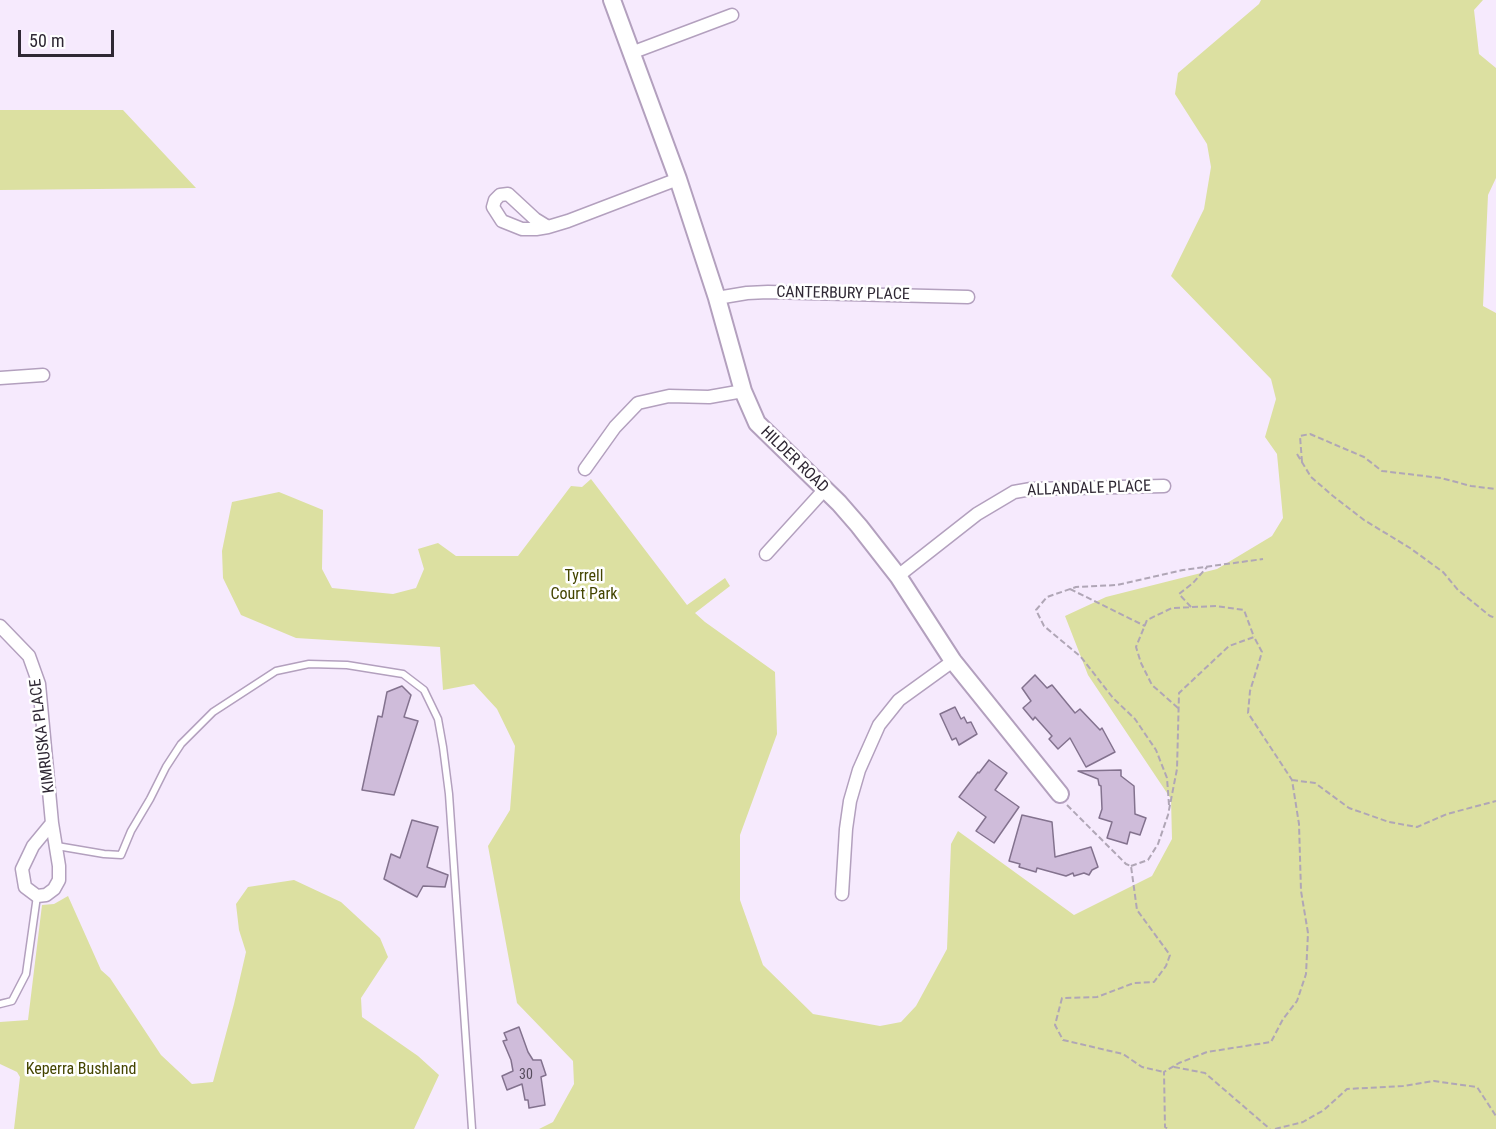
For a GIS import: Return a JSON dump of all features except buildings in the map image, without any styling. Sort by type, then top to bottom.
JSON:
[{"type":"street","name":"HILDER ROAD","points":[[612,0],[678,179],[717,298],[743,391],[757,423],[825,489],[859,526],[898,576],[953,661],[1060,794]]},
{"type":"street","points":[[631,53],[732,15]]},
{"type":"street","points":[[548,227],[678,179]]},
{"type":"street","name":"CANTERBURY PLACE","points":[[717,298],[768,292],[968,297]]},
{"type":"street","points":[[0,378],[43,375]]},
{"type":"street","points":[[585,469],[615,427],[638,403],[669,396],[709,397],[743,391]]},
{"type":"street","name":"ALLANDALE PLACE","points":[[898,576],[977,514],[1014,492],[1039,489],[1164,486]]},
{"type":"street","points":[[766,554],[825,489]]},
{"type":"street","name":"KIMRUSKA PLACE","points":[[0,626],[29,656],[39,684],[59,880],[54,889],[46,895],[37,896]]},
{"type":"street","points":[[842,894],[850,801],[859,770],[879,725],[898,700],[953,661]]},
{"type":"street","points":[[37,896],[25,887],[22,869],[33,846],[52,823]]},
{"type":"lane","points":[[57,846],[121,855],[131,831],[181,744],[213,712],[276,671],[309,664],[347,665],[404,674],[424,690],[438,720],[443,747],[449,794],[472,1129]]},
{"type":"lane","points":[[0,1004],[12,1001],[26,974],[37,896]]},
{"type":"path","points":[[1302,462],[1300,436],[1310,434],[1364,458],[1382,471],[1442,478],[1471,486],[1496,489]]},
{"type":"path","points":[[1297,454],[1311,477],[1333,496],[1364,520],[1410,548],[1443,572],[1458,590],[1490,616],[1496,618]]},
{"type":"path","points":[[1169,808],[1167,778],[1156,750],[1135,719],[1113,698],[1081,657],[1044,626],[1036,610],[1047,597],[1076,587],[1118,585],[1183,570],[1263,559]]},
{"type":"path","points":[[1191,607],[1179,594],[1208,567]]},
{"type":"path","points":[[1070,589],[1144,626]]},
{"type":"path","points":[[1131,866],[1137,910],[1170,955],[1166,966],[1154,982],[1134,983],[1097,997],[1062,998],[1055,1025],[1063,1040],[1122,1054],[1143,1067],[1164,1072],[1207,1052],[1271,1042],[1283,1019],[1297,1001],[1306,974],[1308,933],[1301,891],[1299,824],[1292,780],[1248,712],[1250,691],[1262,652],[1244,610],[1216,606],[1172,608],[1147,620],[1136,647],[1141,663],[1152,684],[1178,708]]},
{"type":"path","points":[[1060,794],[1068,807],[1126,864],[1131,866],[1148,860],[1158,844],[1169,808],[1177,769],[1179,693],[1229,646],[1254,637]]},
{"type":"path","points":[[1292,780],[1315,783],[1349,808],[1389,822],[1416,826],[1447,814],[1496,801]]},
{"type":"path","points":[[1173,1067],[1205,1073],[1270,1129]]},
{"type":"path","points":[[1164,1072],[1165,1127],[1168,1129]]},
{"type":"path","points":[[1275,1129],[1303,1122],[1324,1110],[1347,1089],[1403,1086],[1434,1081],[1477,1087],[1496,1116]]},
{"type":"green space","name":"Tyrrell Court Park","points":[[1261,0],[1483,0],[1474,10],[1479,54],[1496,68],[1496,178],[1488,195],[1483,306],[1496,313],[1496,1129],[539,1129],[553,1122],[574,1084],[573,1061],[517,1003],[488,846],[510,810],[515,746],[497,709],[474,684],[443,690],[440,647],[296,638],[241,615],[223,578],[222,551],[232,502],[279,492],[323,510],[322,569],[332,588],[393,594],[416,588],[424,569],[418,549],[438,543],[456,556],[518,556],[571,486],[582,487],[591,479],[687,605],[725,578],[730,586],[695,613],[775,672],[777,734],[740,835],[740,900],[763,965],[813,1014],[880,1026],[901,1022],[916,1006],[947,949],[951,844],[958,831],[1074,915],[1152,876],[1172,839],[1171,799],[1088,675],[1065,616],[1106,597],[1217,569],[1272,536],[1283,518],[1277,454],[1265,437],[1276,399],[1271,379],[1171,276],[1204,209],[1211,167],[1207,144],[1175,94],[1178,73]]},
{"type":"green space","points":[[0,110],[123,110],[196,188],[0,190]]},
{"type":"green space","name":"Keperra Bushland","points":[[294,880],[341,902],[380,938],[388,957],[361,998],[362,1017],[418,1056],[439,1075],[414,1129],[14,1129],[20,1077],[17,1072],[0,1064],[0,1022],[28,1020],[42,905],[54,904],[68,896],[101,970],[110,978],[161,1055],[192,1084],[213,1082],[246,952],[239,930],[236,904],[248,887]]}]
